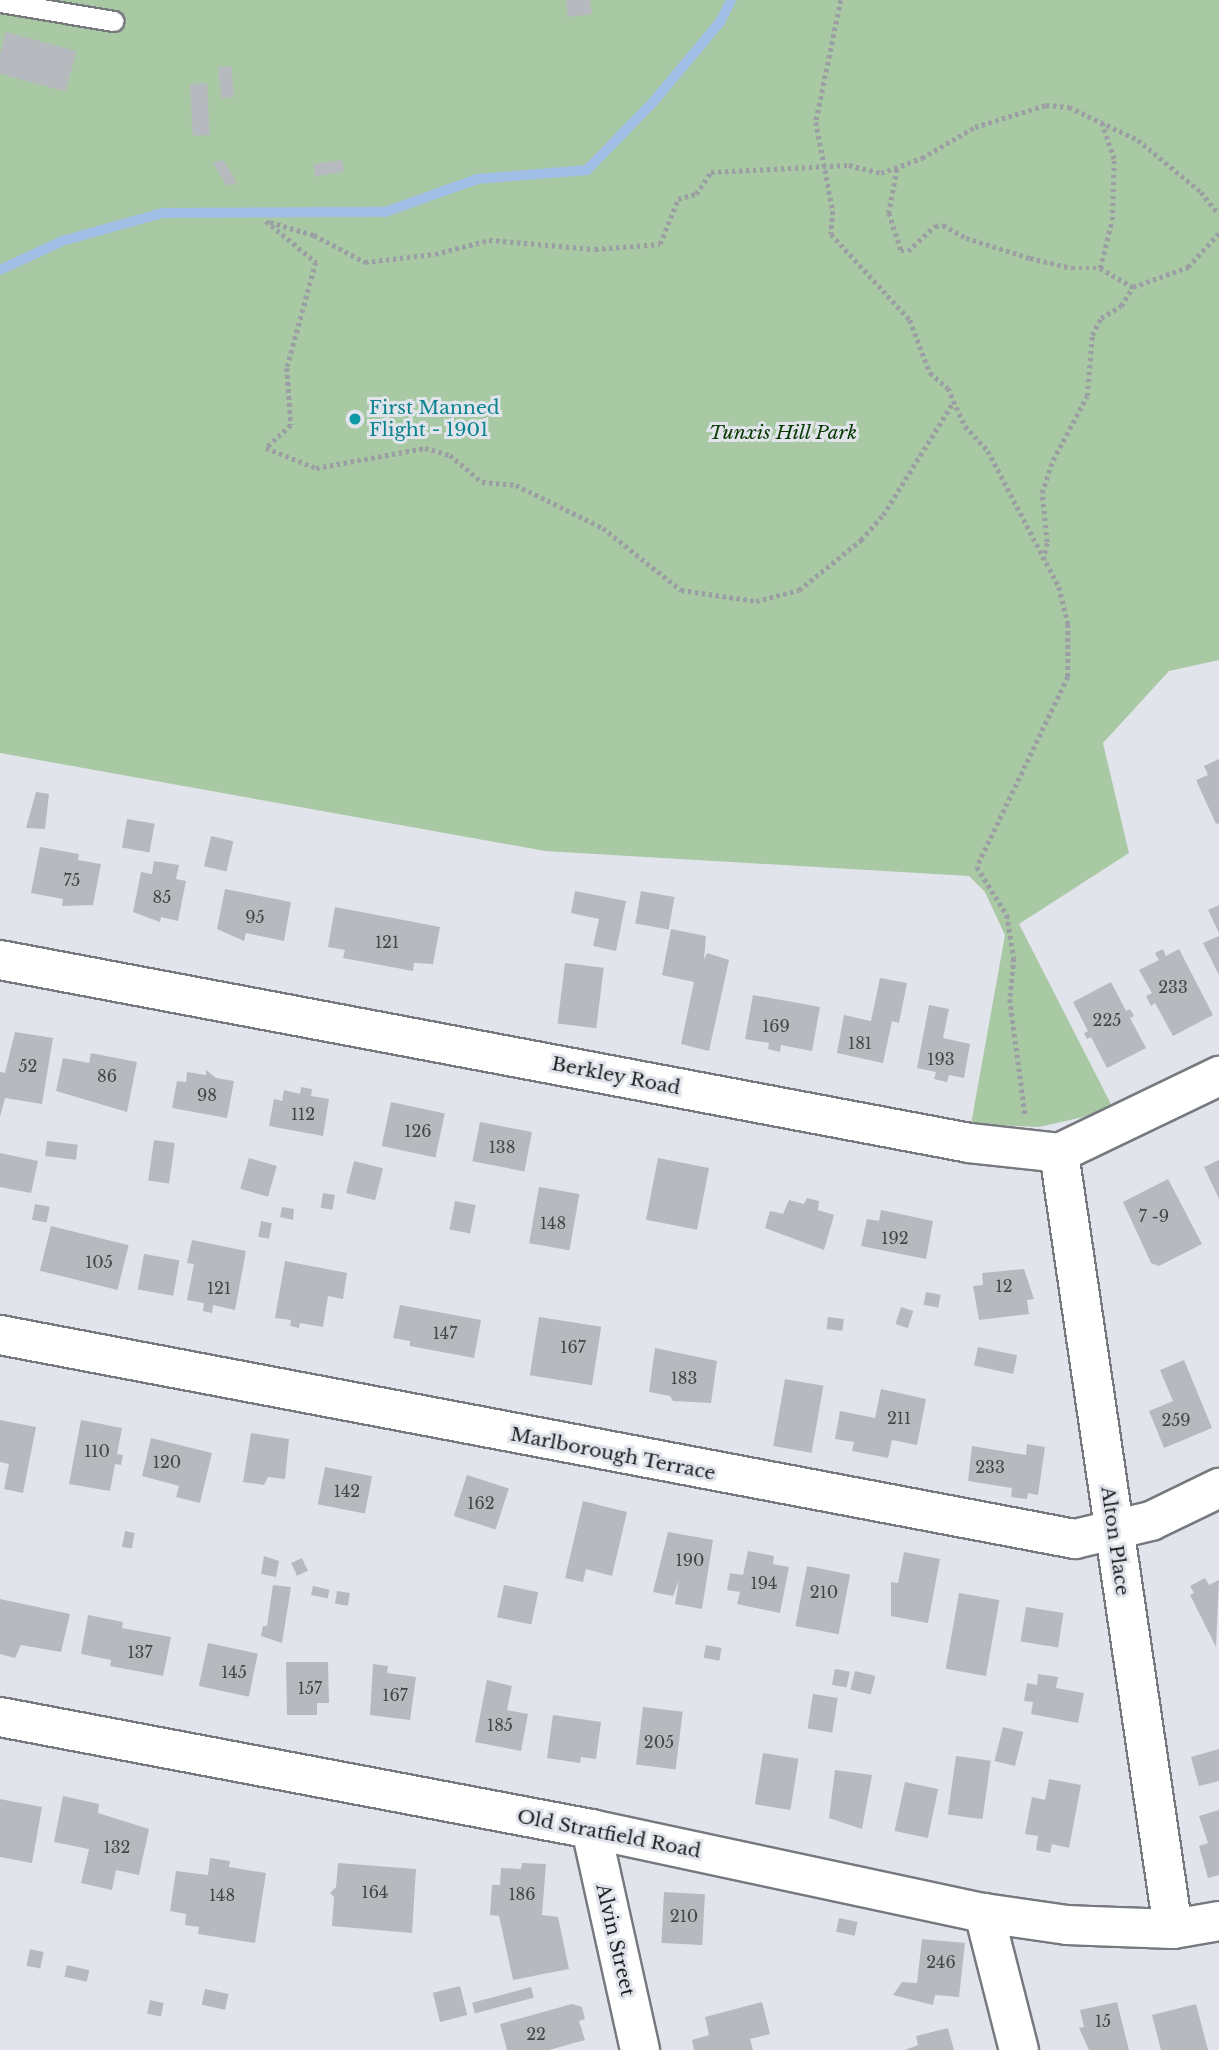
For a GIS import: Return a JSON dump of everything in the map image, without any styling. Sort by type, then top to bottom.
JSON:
[{"type":"street","name":"Berkley Road","points":[[0,960],[969,1143],[1045,1151]]},
{"type":"street","points":[[1045,1151],[1219,1076]]},
{"type":"street","name":"Alton Place","points":[[1045,1151],[1114,1533],[1173,1928]]},
{"type":"street","name":"Marlborough Terrace","points":[[0,1335],[1075,1539],[1114,1533],[1151,1521],[1219,1488]]},
{"type":"street","name":"Old Stratfield Road","points":[[0,1717],[591,1829],[984,1913],[1068,1925],[1173,1928],[1219,1921]]},
{"type":"street","name":"Alvin Street","points":[[591,1829],[640,2050]]},
{"type":"street","points":[[984,1913],[1019,2050]]},
{"type":"lane","points":[[0,2],[113,21]]},
{"type":"path","points":[[841,0],[816,122],[822,167],[833,211],[831,233],[910,320],[930,373],[948,388],[965,426],[988,451],[1043,561],[1059,587],[1065,612],[1068,677],[977,867],[1007,915],[1014,958],[1010,999],[1045,1151]]},
{"type":"path","points":[[954,401],[914,471],[861,540],[799,590],[756,601],[681,590],[643,557],[571,510],[516,485],[482,482],[450,456],[425,448],[388,452],[316,468],[266,448],[291,425],[287,368],[316,262],[266,221],[314,235],[365,262],[435,254],[489,240],[595,249],[660,244],[678,200],[696,194],[711,172],[849,166],[881,173],[897,169],[975,127],[1046,105],[1069,107],[1138,140],[1201,192],[1219,214]]},
{"type":"path","points":[[1100,268],[1112,220],[1114,159],[1101,121]]},
{"type":"path","points":[[897,169],[889,213],[901,251],[908,251],[935,226],[943,225],[967,238],[1030,258],[1072,268],[1100,268],[1133,287]]},
{"type":"path","points":[[1043,561],[1047,542],[1042,494],[1053,460],[1087,396],[1092,335],[1101,318],[1121,306],[1133,287],[1173,277],[1188,267],[1219,233]]},
{"type":"green space","name":"Tunxis Hill Park","points":[[0,0],[1219,0],[1219,660],[1169,671],[1103,743],[1129,853],[1019,924],[1114,1110],[1039,1127],[971,1124],[1005,935],[985,892],[969,876],[545,851],[0,753]]},
{"type":"building","points":[[566,0],[590,0],[592,14],[568,17]]},
{"type":"building","points":[[6,32],[77,51],[66,91],[0,74],[0,54]]},
{"type":"building","points":[[231,66],[234,97],[221,98],[218,67]]},
{"type":"building","points":[[207,83],[210,135],[193,136],[190,84]]},
{"type":"building","points":[[223,160],[237,183],[227,186],[213,163]]},
{"type":"building","points":[[342,160],[344,172],[315,176],[313,165]]},
{"type":"building","points":[[1219,759],[1219,823],[1216,824],[1196,780],[1208,775],[1204,766]]},
{"type":"building","points":[[36,792],[49,794],[45,829],[26,828]]},
{"type":"building","points":[[127,819],[155,824],[150,852],[122,848]]},
{"type":"building","points":[[211,836],[233,841],[226,871],[204,866]]},
{"type":"building","points":[[40,847],[79,854],[78,860],[101,864],[93,905],[62,906],[63,899],[31,893]]},
{"type":"building","points":[[154,861],[179,865],[176,879],[186,881],[178,921],[161,917],[160,922],[133,912],[141,872],[152,874]]},
{"type":"building","points":[[225,889],[291,902],[284,941],[246,933],[244,941],[217,929]]},
{"type":"building","points":[[575,891],[626,901],[616,951],[593,946],[599,919],[571,913]]},
{"type":"building","points":[[641,891],[674,897],[669,929],[635,923]]},
{"type":"building","points":[[1219,905],[1219,933],[1208,910]]},
{"type":"building","points":[[335,907],[440,927],[433,964],[414,963],[413,971],[343,958],[345,950],[328,947]]},
{"type":"building","points":[[671,929],[706,936],[704,960],[707,953],[729,960],[709,1051],[681,1044],[694,982],[662,975]]},
{"type":"building","points":[[1219,936],[1219,975],[1203,943]]},
{"type":"building","points":[[1163,949],[1166,956],[1179,949],[1213,1015],[1173,1036],[1155,1003],[1151,1006],[1146,996],[1152,993],[1139,970],[1159,960],[1155,953]]},
{"type":"building","points":[[565,963],[604,968],[596,1028],[558,1024]]},
{"type":"building","points":[[880,978],[907,983],[899,1023],[892,1021],[883,1063],[837,1053],[844,1015],[871,1021]]},
{"type":"building","points":[[1111,982],[1126,1011],[1130,1009],[1134,1016],[1130,1018],[1146,1048],[1107,1068],[1091,1037],[1087,1039],[1084,1033],[1088,1031],[1073,1002]]},
{"type":"building","points":[[753,995],[820,1007],[812,1051],[781,1045],[780,1052],[768,1049],[769,1043],[745,1039]]},
{"type":"building","points":[[929,1005],[949,1009],[943,1038],[970,1044],[964,1078],[949,1075],[947,1082],[934,1079],[936,1072],[917,1068]]},
{"type":"building","points":[[15,1032],[53,1038],[42,1104],[5,1098],[0,1117],[0,1072],[5,1073]]},
{"type":"building","points":[[91,1053],[137,1062],[127,1112],[56,1091],[63,1058],[89,1063]]},
{"type":"building","points":[[206,1070],[216,1078],[234,1081],[227,1118],[172,1108],[177,1081],[186,1082],[187,1072],[206,1075]]},
{"type":"building","points":[[301,1087],[312,1089],[311,1096],[329,1099],[323,1136],[269,1126],[274,1099],[282,1101],[284,1090],[300,1094]]},
{"type":"building","points":[[391,1102],[445,1113],[435,1157],[382,1146]]},
{"type":"building","points":[[480,1122],[532,1132],[524,1171],[472,1161]]},
{"type":"building","points":[[154,1140],[175,1143],[169,1184],[148,1181]]},
{"type":"building","points":[[47,1141],[78,1145],[76,1160],[45,1156]]},
{"type":"building","points":[[0,1153],[38,1161],[31,1193],[0,1187]]},
{"type":"building","points":[[249,1158],[277,1166],[268,1197],[240,1189]]},
{"type":"building","points":[[658,1158],[709,1168],[697,1230],[646,1220]]},
{"type":"building","points":[[1219,1160],[1219,1199],[1204,1167]]},
{"type":"building","points":[[354,1161],[383,1168],[375,1200],[346,1193]]},
{"type":"building","points":[[1168,1179],[1202,1244],[1159,1266],[1151,1263],[1123,1202]]},
{"type":"building","points":[[539,1187],[579,1194],[569,1250],[529,1243]]},
{"type":"building","points":[[323,1193],[335,1195],[333,1210],[321,1208]]},
{"type":"building","points":[[807,1198],[819,1201],[818,1210],[834,1215],[824,1250],[765,1228],[770,1211],[783,1214],[789,1200],[804,1204]]},
{"type":"building","points":[[455,1201],[476,1205],[470,1233],[449,1229]]},
{"type":"building","points":[[35,1204],[50,1207],[47,1223],[32,1220]]},
{"type":"building","points":[[282,1207],[294,1209],[293,1220],[280,1217]]},
{"type":"building","points":[[881,1210],[933,1221],[926,1259],[861,1246],[867,1219],[879,1221]]},
{"type":"building","points":[[261,1221],[272,1223],[269,1239],[258,1237]]},
{"type":"building","points":[[51,1226],[129,1245],[117,1290],[40,1271]]},
{"type":"building","points":[[192,1240],[246,1251],[235,1310],[213,1305],[212,1313],[203,1311],[204,1303],[187,1300],[194,1264],[187,1263]]},
{"type":"building","points":[[144,1254],[179,1260],[173,1296],[138,1289]]},
{"type":"building","points":[[285,1261],[347,1273],[343,1299],[328,1296],[323,1327],[300,1323],[299,1328],[290,1326],[291,1320],[275,1318]]},
{"type":"building","points":[[1024,1269],[1034,1299],[1027,1300],[1029,1314],[979,1320],[973,1286],[983,1285],[982,1273]]},
{"type":"building","points":[[926,1292],[941,1295],[938,1308],[924,1305]]},
{"type":"building","points":[[400,1305],[481,1320],[474,1358],[410,1346],[410,1341],[393,1338]]},
{"type":"building","points":[[901,1307],[913,1311],[908,1328],[895,1324]]},
{"type":"building","points":[[539,1317],[601,1327],[592,1385],[530,1375]]},
{"type":"building","points":[[828,1317],[844,1319],[842,1331],[827,1329]]},
{"type":"building","points":[[978,1347],[1017,1355],[1013,1374],[974,1366]]},
{"type":"building","points":[[655,1348],[717,1361],[711,1403],[673,1401],[670,1396],[649,1392]]},
{"type":"building","points":[[1184,1360],[1212,1428],[1164,1448],[1149,1411],[1173,1401],[1160,1370]]},
{"type":"building","points":[[785,1379],[823,1386],[812,1453],[773,1446]]},
{"type":"building","points":[[881,1389],[926,1399],[917,1445],[892,1440],[888,1458],[852,1451],[854,1442],[835,1439],[840,1411],[875,1418]]},
{"type":"building","points":[[0,1420],[36,1427],[23,1493],[4,1489],[9,1464],[0,1462]]},
{"type":"building","points":[[81,1420],[122,1428],[117,1454],[123,1455],[121,1465],[115,1464],[110,1491],[69,1484]]},
{"type":"building","points":[[251,1433],[289,1439],[285,1479],[268,1477],[264,1485],[243,1482]]},
{"type":"building","points":[[151,1438],[212,1453],[200,1503],[176,1497],[179,1486],[142,1476]]},
{"type":"building","points":[[1027,1444],[1045,1447],[1038,1495],[1028,1493],[1027,1499],[1011,1497],[1012,1488],[968,1481],[972,1446],[1026,1455]]},
{"type":"building","points":[[325,1467],[372,1476],[365,1513],[318,1504]]},
{"type":"building","points":[[467,1475],[509,1489],[496,1529],[454,1516]]},
{"type":"building","points":[[583,1501],[627,1512],[612,1576],[586,1569],[583,1582],[565,1578]]},
{"type":"building","points":[[125,1531],[135,1533],[132,1549],[122,1547]]},
{"type":"building","points":[[668,1532],[713,1540],[702,1609],[675,1604],[679,1580],[673,1596],[653,1592]]},
{"type":"building","points":[[748,1551],[774,1556],[773,1564],[789,1567],[780,1613],[737,1604],[740,1592],[727,1590],[730,1573],[743,1575]]},
{"type":"building","points":[[904,1552],[940,1559],[928,1623],[891,1616],[891,1582],[898,1583]]},
{"type":"building","points":[[264,1556],[279,1561],[276,1577],[261,1574]]},
{"type":"building","points":[[302,1558],[308,1571],[297,1576],[291,1563]]},
{"type":"building","points":[[807,1566],[850,1574],[839,1634],[795,1626]]},
{"type":"building","points":[[1205,1578],[1209,1585],[1219,1580],[1216,1647],[1190,1595],[1194,1593],[1190,1586]]},
{"type":"building","points":[[273,1585],[291,1587],[282,1643],[261,1636],[263,1626],[267,1626]]},
{"type":"building","points":[[504,1585],[538,1592],[531,1625],[497,1617]]},
{"type":"building","points":[[313,1586],[330,1590],[328,1599],[311,1595]]},
{"type":"building","points":[[337,1591],[350,1593],[348,1606],[335,1604]]},
{"type":"building","points":[[959,1593],[999,1600],[986,1676],[946,1669]]},
{"type":"building","points":[[0,1599],[70,1614],[61,1652],[21,1645],[15,1658],[0,1654]]},
{"type":"building","points":[[1026,1607],[1064,1613],[1058,1648],[1021,1642]]},
{"type":"building","points":[[88,1615],[123,1622],[122,1628],[171,1637],[163,1676],[110,1666],[111,1660],[81,1654]]},
{"type":"building","points":[[208,1643],[258,1654],[249,1697],[199,1686]]},
{"type":"building","points":[[706,1645],[722,1648],[719,1661],[704,1658]]},
{"type":"building","points":[[286,1662],[328,1662],[329,1703],[317,1703],[317,1715],[287,1715]]},
{"type":"building","points":[[373,1664],[388,1666],[387,1673],[416,1677],[410,1720],[370,1715]]},
{"type":"building","points":[[835,1669],[850,1672],[847,1688],[832,1685]]},
{"type":"building","points":[[855,1671],[875,1676],[871,1695],[850,1689]]},
{"type":"building","points":[[1038,1674],[1058,1677],[1056,1688],[1084,1693],[1078,1723],[1031,1714],[1033,1702],[1024,1701],[1027,1683],[1037,1685]]},
{"type":"building","points":[[487,1680],[512,1686],[507,1710],[528,1714],[521,1751],[475,1742]]},
{"type":"building","points":[[813,1694],[838,1698],[832,1732],[808,1729]]},
{"type":"building","points":[[643,1707],[683,1712],[676,1769],[636,1765]]},
{"type":"building","points":[[553,1715],[601,1722],[596,1759],[581,1757],[580,1763],[547,1758]]},
{"type":"building","points":[[1003,1727],[1023,1732],[1015,1766],[995,1761]]},
{"type":"building","points":[[1219,1749],[1219,1781],[1199,1786],[1191,1757]]},
{"type":"building","points":[[763,1753],[799,1759],[790,1810],[755,1804]]},
{"type":"building","points":[[956,1756],[991,1761],[982,1819],[948,1814]]},
{"type":"building","points":[[835,1770],[872,1775],[862,1829],[829,1818]]},
{"type":"building","points":[[1049,1779],[1081,1785],[1069,1848],[1052,1844],[1050,1853],[1036,1850],[1038,1836],[1025,1834],[1032,1797],[1045,1800]]},
{"type":"building","points":[[905,1782],[938,1789],[928,1838],[895,1831]]},
{"type":"building","points":[[63,1796],[99,1804],[98,1813],[149,1829],[139,1875],[116,1870],[112,1890],[81,1883],[89,1849],[54,1842]]},
{"type":"building","points":[[0,1799],[42,1807],[32,1863],[0,1857]]},
{"type":"building","points":[[1219,1810],[1219,1875],[1208,1878],[1199,1846],[1208,1843],[1199,1816]]},
{"type":"building","points":[[210,1858],[230,1861],[229,1867],[266,1873],[255,1943],[198,1934],[199,1927],[185,1925],[186,1914],[170,1911],[176,1871],[208,1875]]},
{"type":"building","points":[[338,1863],[416,1869],[412,1933],[332,1926],[334,1897],[330,1893],[336,1887]]},
{"type":"building","points":[[522,1863],[546,1864],[542,1915],[558,1917],[569,1969],[513,1980],[499,1916],[490,1915],[492,1885],[500,1885],[501,1868],[521,1869]]},
{"type":"building","points":[[664,1892],[705,1894],[702,1945],[661,1943]]},
{"type":"building","points":[[839,1918],[858,1922],[855,1936],[836,1932]]},
{"type":"building","points":[[922,1939],[965,1943],[959,1997],[935,1995],[933,2005],[893,1995],[902,1982],[917,1983]]},
{"type":"building","points":[[30,1949],[44,1952],[40,1969],[26,1966]]},
{"type":"building","points":[[67,1965],[89,1970],[87,1982],[64,1977]]},
{"type":"building","points":[[460,1986],[467,2015],[440,2022],[433,1993]]},
{"type":"building","points":[[531,1987],[534,1998],[475,2013],[472,2003]]},
{"type":"building","points":[[205,1989],[228,1994],[225,2010],[202,2005]]},
{"type":"building","points":[[150,2000],[164,2003],[161,2017],[147,2014]]},
{"type":"building","points":[[762,2002],[770,2034],[750,2039],[753,2050],[694,2050],[692,2040],[709,2035],[705,2017]]},
{"type":"building","points":[[1117,2002],[1129,2050],[1089,2050],[1079,2028],[1084,2027],[1080,2010]]},
{"type":"building","points":[[572,2004],[582,2007],[585,2019],[579,2021],[585,2040],[549,2050],[507,2050],[500,2024]]},
{"type":"building","points":[[1196,2004],[1208,2050],[1161,2050],[1152,2015]]},
{"type":"building","points":[[948,2028],[954,2050],[905,2050],[918,2045],[916,2036]]},
{"type":"waterway","points":[[0,270],[62,241],[162,213],[385,212],[477,179],[587,170],[654,101],[720,22],[731,0]]},
{"type":"place","name":"First Manned Flight - 1901","points":[[355,419]]}]
